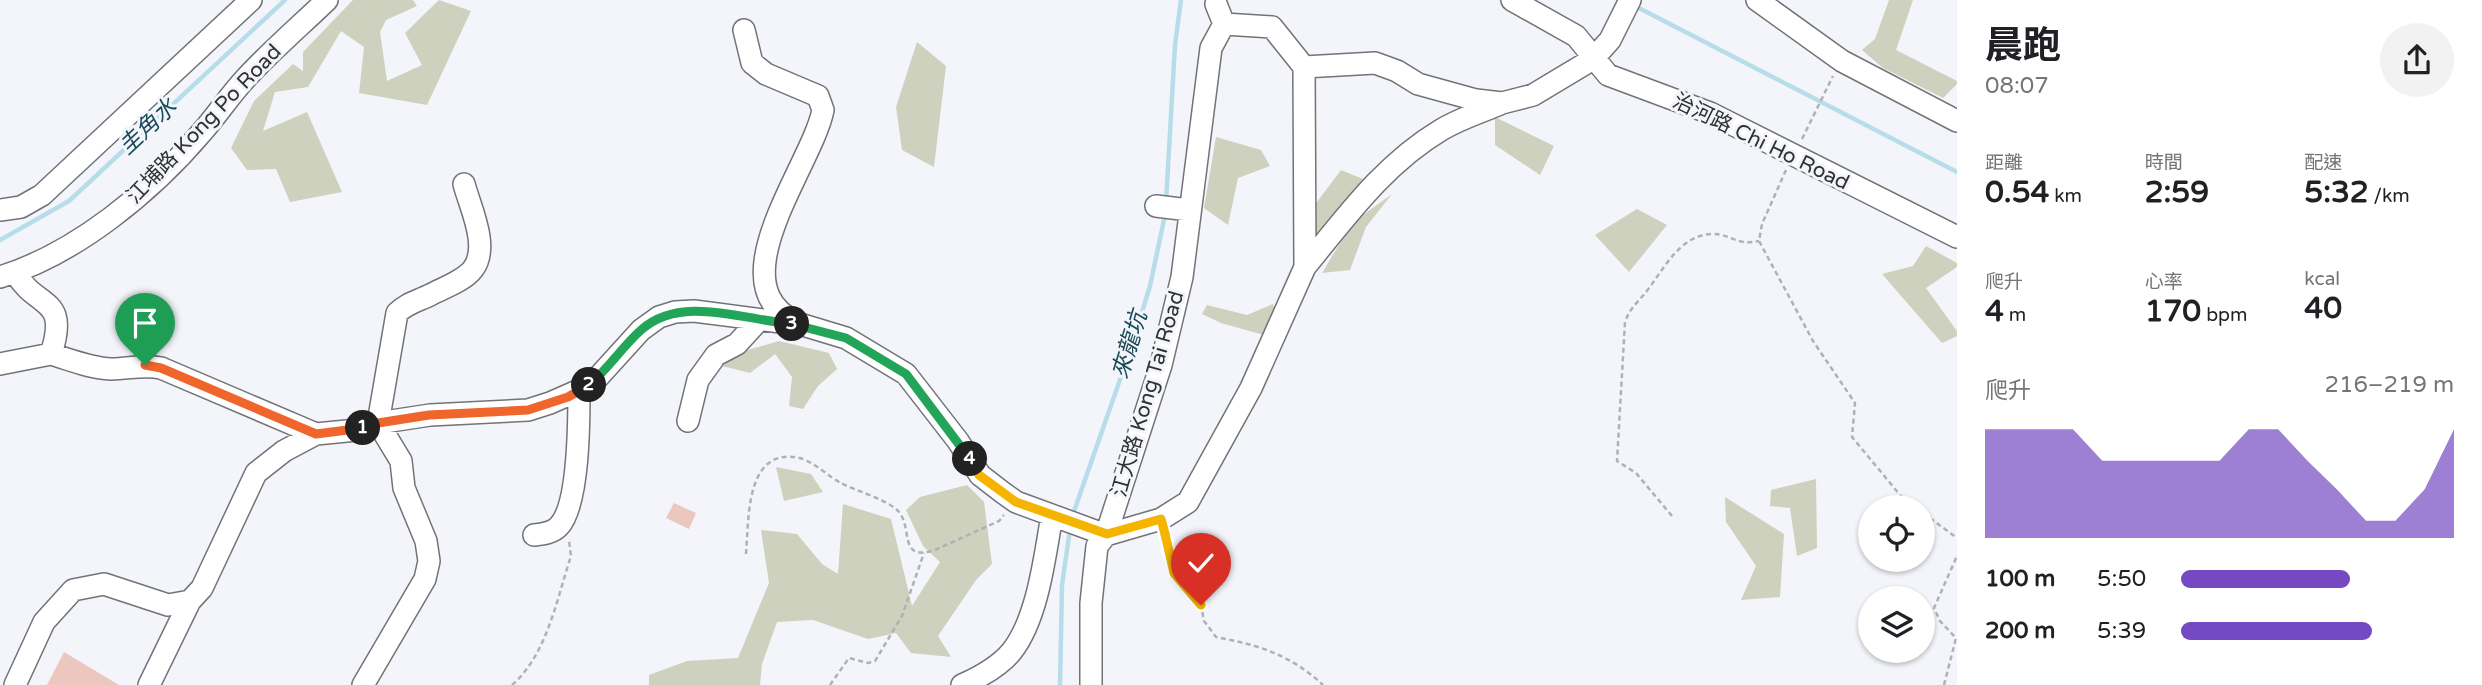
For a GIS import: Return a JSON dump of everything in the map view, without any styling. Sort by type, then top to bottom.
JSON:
[{"type":"street","points":[[0,210],[21,207],[42,195],[251,0]]},
{"type":"street","name":"江埔路 Kong Po Road","points":[[7,275],[102,225],[142,193],[202,133],[252,72],[327,0]]},
{"type":"street","points":[[1512,0],[1576,36],[1593,59]]},
{"type":"street","points":[[744,30],[752,63],[766,74],[818,96],[823,110],[775,223],[767,250],[764,283],[773,304],[792,320],[846,338],[906,374],[958,441],[979,475],[1016,502],[1099,532],[1161,519],[1188,502],[1246,397],[1306,267],[1380,177],[1442,129],[1502,103],[1533,95],[1593,59],[1610,40],[1630,0]]},
{"type":"street","points":[[1757,0],[1842,61],[1957,121]]},
{"type":"street","name":"江大路 Kong Tai Road","points":[[1091,685],[1091,603],[1099,532],[1163,356],[1182,277],[1211,48],[1220,14],[1272,27],[1304,67]]},
{"type":"street","name":"治河路 Chi Ho Road","points":[[1593,59],[1608,75],[1690,103],[1957,237]]},
{"type":"street","points":[[1306,267],[1304,67],[1375,63],[1397,71],[1418,84],[1476,100],[1502,103]]},
{"type":"street","points":[[363,685],[425,579],[429,561],[426,541],[404,488],[401,461],[378,423],[397,313],[405,304],[421,299],[472,271],[479,258],[480,242],[464,184]]},
{"type":"street","points":[[1156,206],[1189,210]]},
{"type":"street","points":[[7,275],[48,302],[57,318],[57,336],[51,354]]},
{"type":"street","points":[[149,685],[190,601],[202,588],[256,473],[284,451],[316,434],[357,430],[378,423],[429,415],[528,410],[591,384],[641,330],[659,317],[675,312],[694,311],[803,325]]},
{"type":"street","points":[[688,421],[698,380],[716,355],[737,344],[758,321]]},
{"type":"street","points":[[0,364],[51,354],[90,367],[114,369],[145,365],[161,368],[316,434]]},
{"type":"street","points":[[534,534],[558,528],[566,517],[579,436],[579,391]]},
{"type":"street","points":[[962,685],[1000,663],[1012,651],[1022,634],[1057,517]]},
{"type":"street","points":[[15,685],[44,622],[73,590],[104,584],[168,605],[190,601]]},
{"type":"path","points":[[1810,123],[1835,71]]},
{"type":"path","points":[[1793,155],[1762,224],[1759,242],[1814,341],[1855,403],[1852,437],[1900,495]]},
{"type":"path","points":[[1672,516],[1636,473],[1616,461],[1625,322],[1629,309],[1649,288],[1665,261],[1689,242],[1714,234],[1742,243],[1759,242]]},
{"type":"path","points":[[746,554],[750,495],[757,478],[766,466],[776,459],[799,458],[855,491],[890,505],[900,513],[914,552],[924,553],[999,521],[1016,502]]},
{"type":"path","points":[[512,685],[525,674],[538,651],[571,556],[566,517]]},
{"type":"path","points":[[1161,519],[1174,573],[1201,605],[1204,621],[1216,637],[1259,645],[1305,668],[1324,685]]},
{"type":"path","points":[[1935,522],[1957,538]]},
{"type":"path","points":[[830,685],[849,658],[868,663],[876,661],[902,616],[924,553]]},
{"type":"path","points":[[1944,685],[1956,638],[1940,621],[1934,608],[1957,556]]},
{"type":"green space","points":[[353,0],[413,0],[417,6],[386,20],[380,32],[387,81],[422,65],[405,33],[439,0],[471,11],[427,105],[359,93],[364,47],[341,31],[308,87],[275,92],[263,131],[307,112],[342,192],[290,202],[276,169],[247,170],[231,148],[254,101],[293,64],[303,71],[303,52]]},
{"type":"green space","points":[[1889,0],[1913,0],[1896,50],[1957,81],[1943,98],[1883,68],[1862,50],[1875,39]]},
{"type":"green space","points":[[917,42],[946,66],[934,167],[902,150],[896,107]]},
{"type":"green space","points":[[1495,117],[1554,146],[1540,175],[1495,145]]},
{"type":"green space","points":[[1216,137],[1261,150],[1270,166],[1238,178],[1228,225],[1204,208]]},
{"type":"green space","points":[[1341,170],[1363,179],[1314,248],[1296,230]]},
{"type":"green space","points":[[1392,194],[1366,227],[1350,270],[1322,273],[1352,223]]},
{"type":"green space","points":[[1637,209],[1667,225],[1629,272],[1595,235]]},
{"type":"green space","points":[[1926,246],[1957,263],[1957,267],[1926,288],[1957,331],[1957,336],[1942,343],[1882,274],[1913,266]]},
{"type":"green space","points":[[1273,304],[1282,340],[1221,323],[1202,314],[1207,305],[1247,315]]},
{"type":"green space","points":[[779,341],[829,353],[837,369],[818,386],[803,409],[789,406],[792,377],[775,354],[750,373],[722,366],[734,354]]},
{"type":"green space","points":[[776,467],[811,474],[823,492],[784,501]]},
{"type":"green space","points":[[1816,479],[1817,548],[1797,556],[1790,508],[1770,506],[1771,490]]},
{"type":"green space","points":[[967,485],[984,502],[992,564],[976,580],[938,636],[951,657],[911,653],[896,633],[868,639],[813,620],[777,622],[762,664],[760,685],[649,685],[649,675],[687,661],[738,658],[769,583],[761,530],[797,534],[822,564],[838,574],[843,504],[891,519],[912,606],[940,562],[923,546],[906,510],[920,497]]},
{"type":"green space","points":[[1725,497],[1784,534],[1780,597],[1741,600],[1756,566],[1726,522]]},
{"type":"building","points":[[674,503],[696,513],[689,529],[666,518]]},
{"type":"building","points":[[64,652],[119,685],[47,685]]},
{"type":"waterway","name":"圭角水","points":[[0,240],[69,201],[285,0]]},
{"type":"waterway","name":"來龍坑","points":[[1166,202],[1175,45],[1181,0]]},
{"type":"waterway","points":[[1633,5],[1957,172]]},
{"type":"waterway","name":"來龍坑","points":[[1072,517],[1130,351],[1150,286],[1165,215]]},
{"type":"waterway","name":"來龍坑","points":[[1060,685],[1062,585],[1070,529]]},
{"type":"route","points":[[145,365],[161,368],[316,434],[357,430],[378,423],[429,415],[528,410],[568,397],[591,384],[641,330],[659,317],[675,312],[694,311],[803,325],[846,338],[906,374],[958,441],[979,475],[1016,502],[1107,534],[1161,519],[1174,573],[1201,605]]}]
